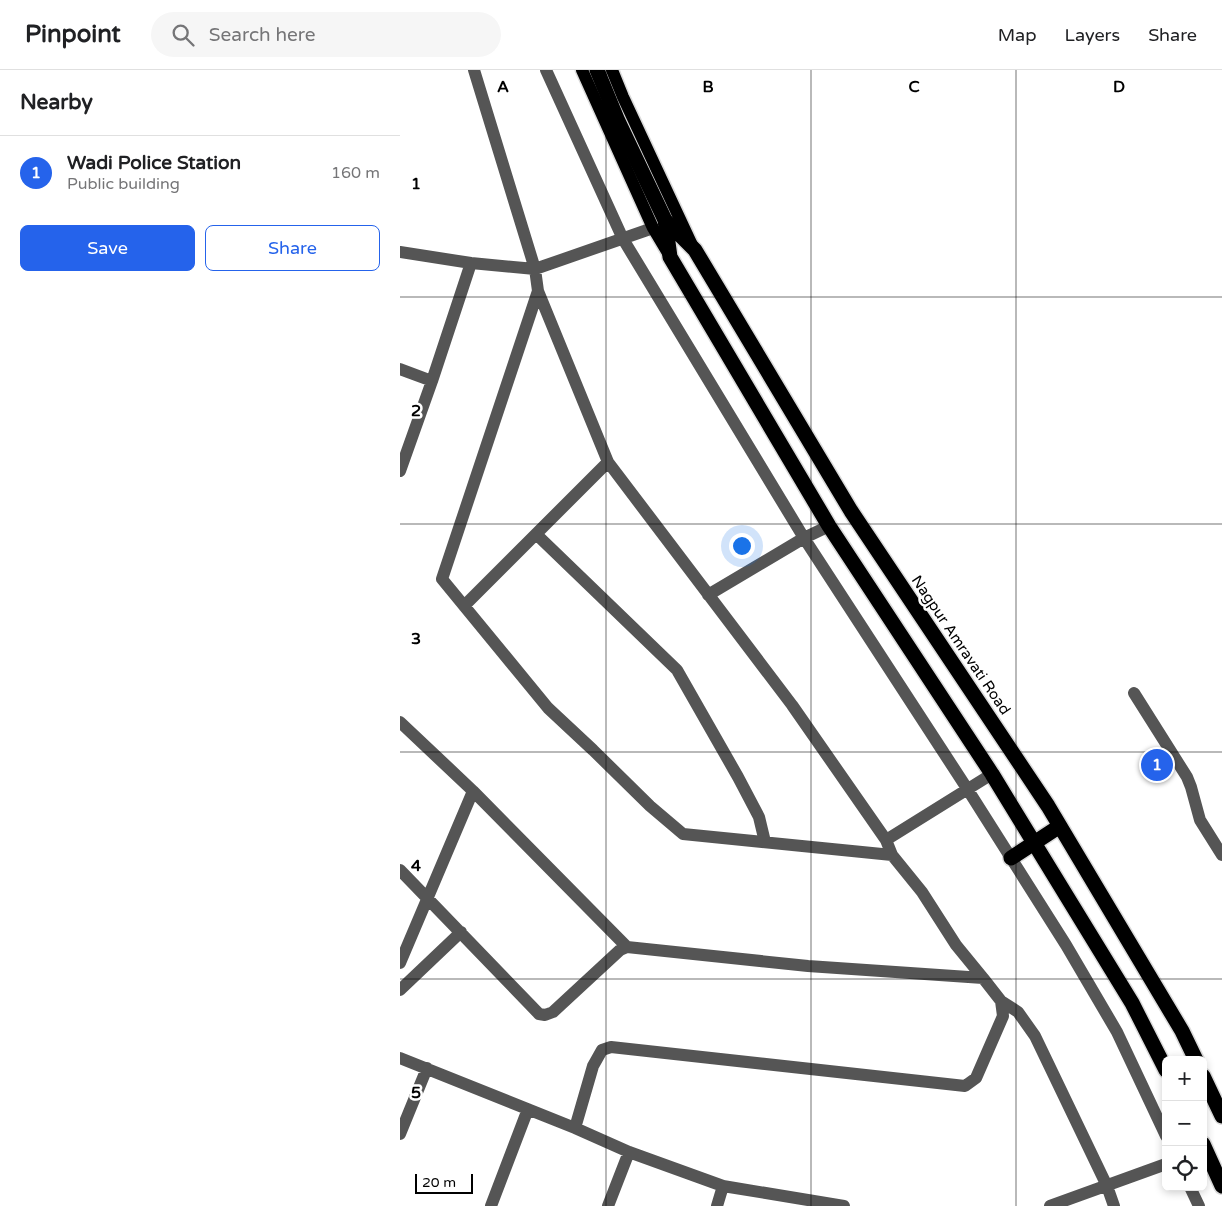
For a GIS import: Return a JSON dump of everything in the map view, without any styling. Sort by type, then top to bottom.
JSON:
[{"type":"highway","points":[[597,70],[659,224]]},
{"type":"highway","name":"Nagpur Amravati Road","points":[[659,224],[695,250],[851,511],[1060,826],[1182,1031],[1194,1056]]},
{"type":"highway","name":"Nagpur Amravati Road","points":[[659,224],[670,258],[829,526],[992,774],[1132,1003],[1162,1062]]},
{"type":"highway","points":[[1011,858],[1060,826]]},
{"type":"highway","points":[[1207,1084],[1222,1116]]},
{"type":"highway","points":[[1207,1154],[1222,1186]]},
{"type":"main road","name":"Nagpur Amravati Road","points":[[582,70],[659,224]]},
{"type":"main road","name":"Nagpur Amravati Road","points":[[612,70],[622,97],[695,250]]},
{"type":"street","points":[[474,70],[535,269],[538,291],[608,462],[792,705],[886,840],[892,855],[922,892],[956,945],[1001,1001],[1018,1012],[1025,1020],[1035,1036],[1107,1186],[1114,1206]]},
{"type":"street","points":[[546,70],[622,239],[804,538],[1066,945],[1117,1032],[1162,1128]]},
{"type":"street","points":[[400,252],[471,263],[535,269],[659,224]]},
{"type":"street","points":[[400,472],[471,263]]},
{"type":"street","points":[[538,291],[442,579],[548,708],[650,806],[683,834],[892,855]]},
{"type":"street","points":[[400,369],[432,381]]},
{"type":"street","points":[[464,606],[608,462]]},
{"type":"street","points":[[708,595],[804,538],[829,526]]},
{"type":"street","points":[[536,534],[677,670],[751,801],[759,817],[765,842]]},
{"type":"street","points":[[1134,693],[1187,776],[1200,820],[1222,854]]},
{"type":"street","points":[[400,722],[473,791],[627,947]]},
{"type":"street","points":[[886,840],[992,774]]},
{"type":"street","points":[[400,962],[473,791]]},
{"type":"street","points":[[400,870],[426,899],[462,932],[539,1014],[545,1015],[554,1012],[620,950],[627,947],[808,966],[983,978]]},
{"type":"street","points":[[400,990],[462,932]]},
{"type":"street","points":[[575,1128],[593,1066],[602,1050],[610,1047],[965,1086],[976,1078],[1004,1016],[1001,1001]]},
{"type":"street","points":[[400,1058],[575,1128],[629,1152],[723,1186],[786,1201],[844,1206]]},
{"type":"street","points":[[400,1134],[427,1068]]},
{"type":"street","points":[[490,1206],[528,1109]]},
{"type":"street","points":[[608,1206],[629,1152]]},
{"type":"street","points":[[1050,1206],[1162,1165]]},
{"type":"street","points":[[717,1206],[723,1186]]},
{"type":"street","points":[[1192,1191],[1199,1206]]},
{"type":"place","name":"Wadi Police Station","points":[[1157,765]]}]
